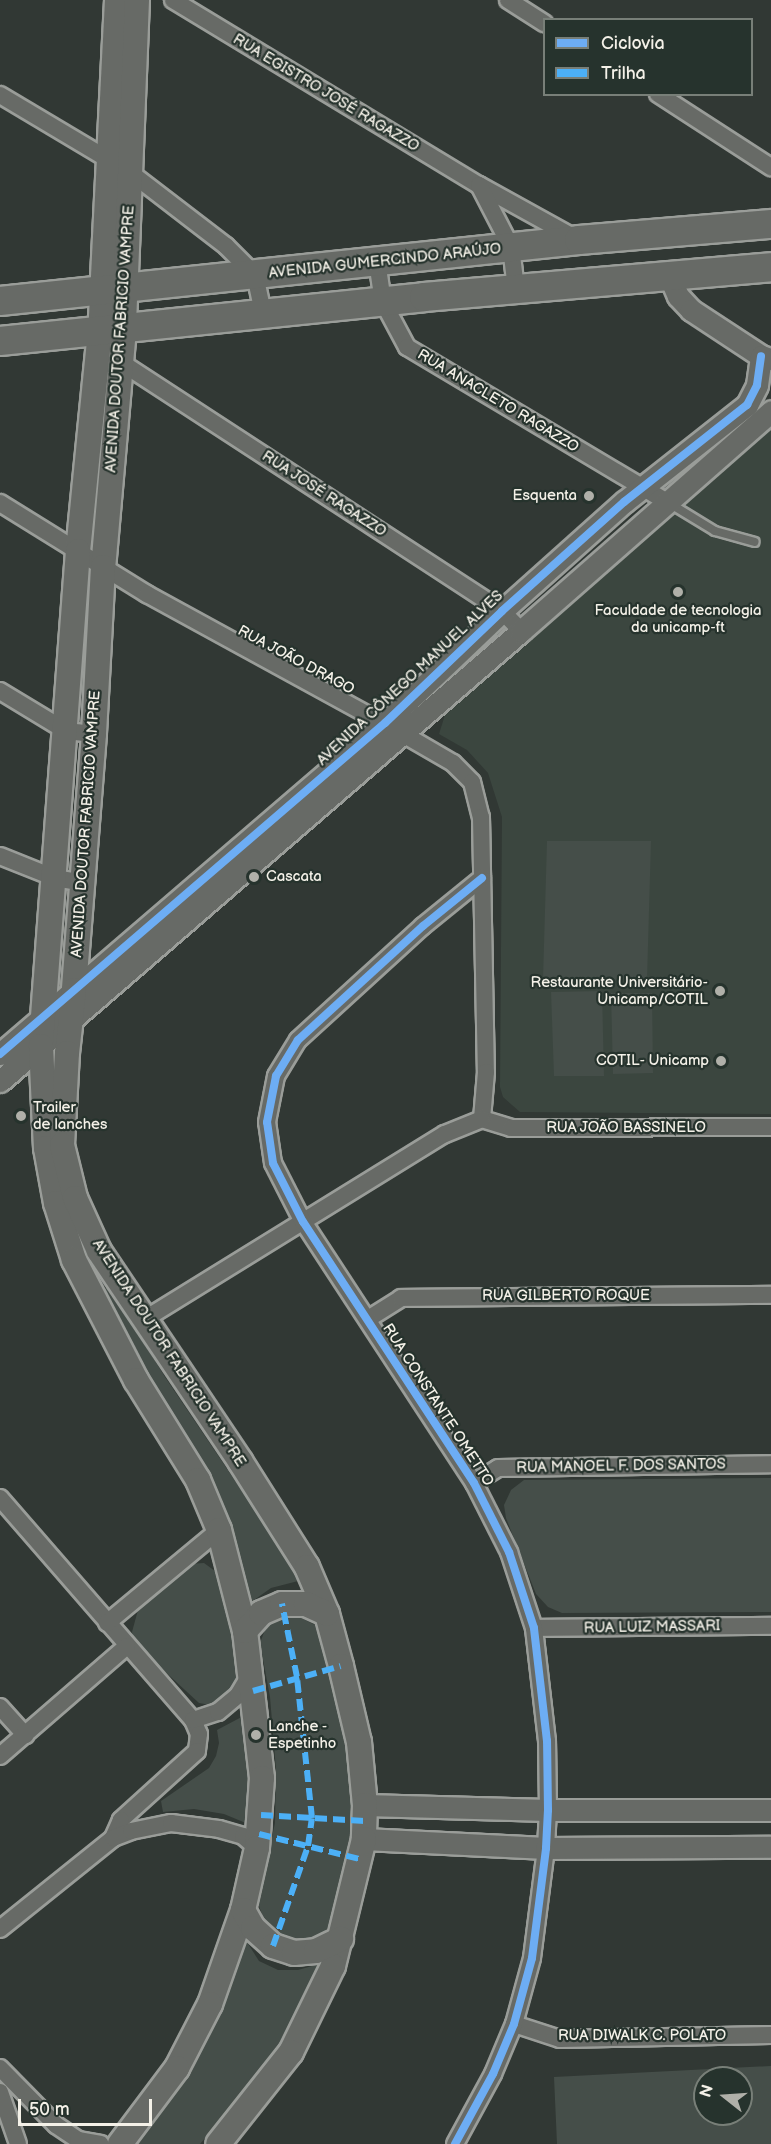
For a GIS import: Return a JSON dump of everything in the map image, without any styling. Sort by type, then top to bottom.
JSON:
[{"type":"highway","name":"AVENIDA GUMERCINDO ARAÚJO","points":[[0,301],[579,240],[771,224]]},
{"type":"highway","points":[[669,275],[670,261],[674,253],[686,246],[771,236]]},
{"type":"highway","points":[[0,341],[516,289],[771,267]]},
{"type":"main road","name":"AVENIDA DOUTOR FABRICIO VAMPRE","points":[[113,2144],[177,2068],[210,2004],[243,1910],[257,1848],[262,1778],[245,1630],[219,1530],[198,1480],[136,1380],[74,1260],[56,1203],[46,1149],[41,1046],[78,551],[112,330],[114,288],[109,161],[117,0]]},
{"type":"main road","name":"AVENIDA DOUTOR FABRICIO VAMPRE","points":[[114,288],[131,173],[137,0]]},
{"type":"main road","name":"AVENIDA DOUTOR FABRICIO VAMPRE","points":[[112,330],[122,363],[103,567],[94,734],[62,1145],[75,1198],[99,1251],[307,1566],[327,1614],[359,1742],[365,1805],[364,1839],[333,1966],[291,2052],[218,2144]]},
{"type":"main road","points":[[245,1630],[261,1613],[282,1604],[306,1604],[327,1614]]},
{"type":"main road","points":[[243,1910],[253,1928],[273,1946],[294,1953],[316,1951],[341,1939]]},
{"type":"street","name":"RUA EGISTRO JOSÉ RAGAZZO","points":[[173,0],[479,185],[579,240]]},
{"type":"street","points":[[511,1],[543,22]]},
{"type":"street","points":[[0,95],[131,173],[226,246],[255,274],[263,314]]},
{"type":"street","points":[[661,96],[771,167]]},
{"type":"street","points":[[479,185],[511,247],[516,289]]},
{"type":"street","name":"RUA ANACLETO RAGAZZO","points":[[377,261],[382,302],[406,347],[669,502]]},
{"type":"street","points":[[669,275],[678,296],[691,310],[766,357]]},
{"type":"street","name":"AVENIDA CÔNEGO MANUEL ALVES","points":[[0,1081],[71,1021],[394,728],[502,611],[645,487],[747,405],[766,357]]},
{"type":"street","name":"RUA JOSÉ RAGAZZO","points":[[122,363],[502,611],[521,631]]},
{"type":"street","name":"AVENIDA CÔNEGO MANUEL ALVES","points":[[0,1054],[74,990],[394,728],[521,631],[771,411]]},
{"type":"street","name":"RUA JOÃO DRAGO","points":[[0,503],[147,594],[394,728],[453,763],[472,782],[481,817],[486,1072],[482,1119]]},
{"type":"street","points":[[0,691],[66,731],[94,734]]},
{"type":"street","points":[[0,855],[55,878],[82,883]]},
{"type":"street","name":"RUA CONSTANTE OMETTO","points":[[455,2144],[493,2074],[514,2025],[532,1958],[546,1848],[548,1810],[547,1741],[534,1628],[509,1552],[474,1483],[303,1222],[273,1163],[267,1122],[276,1076],[298,1040],[423,926],[482,878]]},
{"type":"street","points":[[144,1319],[445,1134],[482,1119]]},
{"type":"street","name":"RUA JOÃO BASSINELO","points":[[482,1119],[511,1128],[771,1127]]},
{"type":"street","name":"RUA GILBERTO ROQUE","points":[[368,1319],[401,1298],[771,1295]]},
{"type":"street","name":"RUA MANOEL F. DOS SANTOS","points":[[474,1483],[498,1468],[771,1464]]},
{"type":"street","points":[[0,1498],[193,1720],[199,1734],[197,1751],[121,1820],[113,1838]]},
{"type":"street","points":[[107,1623],[219,1530]]},
{"type":"street","name":"RUA LUIZ MASSARI","points":[[534,1628],[771,1626]]},
{"type":"street","points":[[0,1756],[127,1646]]},
{"type":"street","points":[[193,1720],[218,1712],[238,1695],[251,1672]]},
{"type":"street","points":[[0,1707],[25,1735]]},
{"type":"street","points":[[365,1805],[548,1810],[771,1810]]},
{"type":"street","points":[[0,1929],[113,1838],[131,1831],[171,1823],[219,1829],[243,1836],[257,1848]]},
{"type":"street","points":[[364,1839],[546,1848],[771,1847]]},
{"type":"street","name":"RUA DIWALK C. POLATO","points":[[514,2025],[560,2039],[771,2035]]},
{"type":"street","points":[[0,2068],[56,2125],[78,2140],[113,2144]]},
{"type":"street","points":[[0,2092],[18,2144]]},
{"type":"lane","points":[[669,502],[715,531],[755,542]]},
{"type":"shaded area","points":[[771,426],[771,1114],[520,1112],[503,1097],[500,1087],[502,817],[488,773],[467,750],[439,734],[445,715]]},
{"type":"shaded area","points":[[547,841],[651,841],[647,980],[543,979]]},
{"type":"shaded area","points":[[602,991],[604,1076],[554,1076],[551,992]]},
{"type":"shaded area","points":[[611,993],[652,993],[653,1073],[613,1074]]},
{"type":"shaded area","points":[[109,1287],[165,1377],[302,1580],[271,1588],[251,1602],[229,1528],[97,1292]]},
{"type":"shaded area","points":[[771,1478],[771,1612],[562,1613],[548,1607],[536,1594],[506,1518],[504,1505],[511,1490],[524,1480]]},
{"type":"shaded area","points":[[204,1563],[215,1571],[242,1658],[242,1680],[220,1703],[210,1705],[199,1703],[134,1643],[132,1632],[138,1610],[190,1564]]},
{"type":"shaded area","points":[[296,1615],[315,1625],[324,1648],[343,1712],[354,1804],[352,1839],[336,1919],[324,1932],[309,1939],[291,1939],[277,1933],[264,1920],[258,1903],[275,1823],[276,1770],[270,1697],[260,1643],[266,1627],[278,1616]]},
{"type":"shaded area","points":[[251,1712],[253,1826],[224,1814],[194,1809],[163,1812],[161,1801],[209,1768],[216,1756],[219,1743],[217,1730]]},
{"type":"shaded area","points":[[245,1939],[259,1961],[278,1970],[298,1970],[326,1962],[294,2028],[258,2076],[200,2144],[133,2144],[170,2100],[209,2036]]},
{"type":"shaded area","points":[[771,2066],[771,2144],[557,2144],[554,2077],[693,2070],[693,2126],[753,2126],[753,2067]]},
{"type":"marked path","points":[[273,1946],[308,1846],[312,1818],[297,1677],[282,1604]]},
{"type":"marked path","points":[[253,1691],[341,1666]]},
{"type":"marked path","points":[[261,1815],[365,1821]]},
{"type":"marked path","points":[[259,1834],[359,1859]]},
{"type":"cycle path","points":[[0,1054],[385,723],[502,611],[624,502],[747,405],[757,385],[761,356]]},
{"type":"cycle path","points":[[455,2144],[493,2074],[514,2024],[532,1958],[546,1848],[548,1810],[547,1741],[534,1628],[509,1552],[474,1483],[303,1222],[273,1163],[267,1122],[276,1076],[298,1040],[423,926],[482,878]]},
{"type":"place","name":"Esquenta","points":[[589,496]]},
{"type":"place","name":"Faculdade de tecnologia da unicamp-ft","points":[[678,592]]},
{"type":"place","name":"Cascata","points":[[254,877]]},
{"type":"place","name":"Restaurante Universitário- Unicamp/COTIL","points":[[720,991]]},
{"type":"place","name":"COTIL- Unicamp","points":[[721,1061]]},
{"type":"place","name":"Trailer de lanches","points":[[21,1116]]},
{"type":"place","name":"Lanche - Espetinho","points":[[256,1735]]}]
